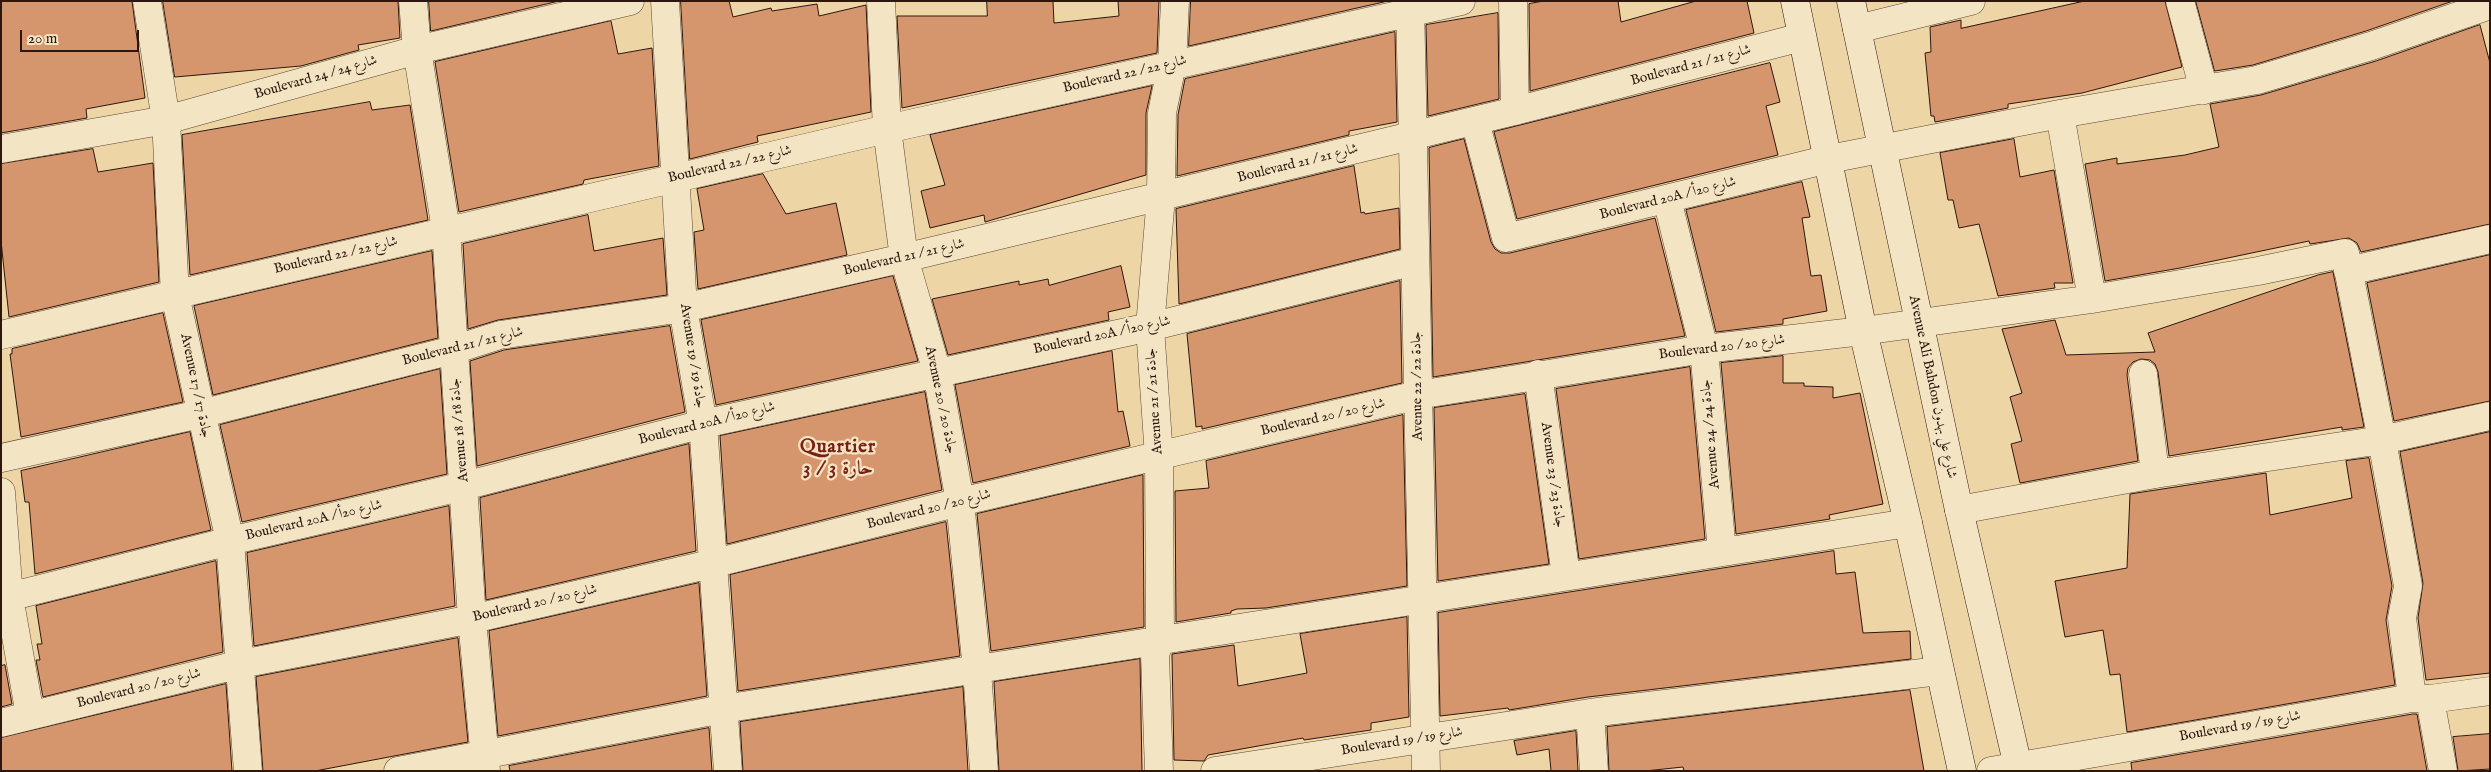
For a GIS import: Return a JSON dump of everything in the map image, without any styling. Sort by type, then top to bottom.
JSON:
[{"type":"street","name":"Avenue 17 / جادة 17","points":[[147,1],[166,120],[175,294],[200,414],[230,541],[248,771]]},
{"type":"street","name":"Avenue 18 / جادة 18","points":[[413,1],[417,50],[446,230],[472,619],[485,763]]},
{"type":"street","name":"Boulevard 24 / شارع 24","points":[[1,149],[166,120],[417,50],[630,1]]},
{"type":"street","name":"Avenue 19 / جادة 19","points":[[665,1],[683,308],[703,424],[711,564],[728,771]]},
{"type":"street","name":"Avenue 20 / جادة 20","points":[[881,1],[887,129],[904,258],[937,372],[960,502],[977,670],[984,771]]},
{"type":"street","name":"Avenue 21 / جادة 21","points":[[1159,771],[1155,655],[1160,639],[1159,457],[1150,327],[1161,196],[1162,113],[1172,64],[1175,1]]},
{"type":"street","name":"Boulevard 22 / شارع 22","points":[[1,335],[446,230],[1172,64],[1410,7],[1461,1]]},
{"type":"street","points":[[1512,1],[1516,112]]},
{"type":"street","points":[[1794,1],[1829,159],[1863,331],[1908,523],[1962,771]]},
{"type":"street","name":"Avenue Ali Bahdon شارع علي بهدون","points":[[1851,1],[1959,510],[2018,768]]},
{"type":"street","points":[[1857,29],[1971,1]]},
{"type":"street","points":[[2180,1],[2204,90]]},
{"type":"street","name":"Boulevard 20A / شارع 20أ","points":[[1475,121],[1506,238],[1829,159],[2060,114],[2257,80],[2371,46],[2490,5]]},
{"type":"street","name":"Avenue 22 / جادة 22","points":[[1410,7],[1426,771]]},
{"type":"street","name":"Boulevard 21 / شارع 21","points":[[1,458],[200,414],[453,350],[500,335],[683,308],[904,258],[1516,112],[1802,37]]},
{"type":"street","points":[[2060,114],[2092,299]]},
{"type":"street","name":"Avenue 24 / جادة 24","points":[[1667,199],[1704,349],[1722,552]]},
{"type":"street","points":[[2443,771],[2421,699],[2402,618],[2408,586],[2382,440],[2348,271],[2490,239]]},
{"type":"street","name":"Boulevard 20 / شارع 20","points":[[1,723],[241,664],[472,619],[711,564],[960,502],[1418,395],[1538,374],[1704,349],[1863,331],[2092,299],[2258,271],[2345,253],[2348,271]]},
{"type":"street","name":"Boulevard 20A / شارع 20أ","points":[[5,598],[230,541],[464,486],[703,424],[1150,327],[1416,261]]},
{"type":"street","name":"Avenue 23 / جادة 23","points":[[1538,374],[1566,576]]},
{"type":"street","points":[[2143,374],[2156,474]]},
{"type":"street","points":[[1959,510],[2156,474],[2382,440],[2490,416]]},
{"type":"street","points":[[1,492],[5,598],[30,715]]},
{"type":"street","points":[[398,771],[485,763],[723,709],[1908,523]]},
{"type":"street","name":"Boulevard 19 / شارع 19","points":[[1214,771],[1590,714],[1939,671]]},
{"type":"street","name":"Boulevard 19 / شارع 19","points":[[1991,771],[2018,768],[2421,699],[2490,691]]},
{"type":"street","points":[[1590,714],[1594,771]]},
{"type":"building","points":[[1,1],[132,1],[145,98],[86,109],[87,118],[1,133]]},
{"type":"building","points":[[163,1],[398,1],[400,38],[358,45],[359,50],[301,66],[175,77]]},
{"type":"building","points":[[429,1],[559,1],[431,31]]},
{"type":"building","points":[[681,1],[729,1],[733,17],[771,8],[772,11],[817,4],[819,16],[866,5],[871,112],[757,136],[758,142],[690,159]]},
{"type":"building","points":[[987,1],[1053,1],[1054,23],[1119,16],[1118,1],[1159,1],[1157,53],[902,108],[897,16],[987,16]]},
{"type":"building","points":[[1191,1],[1388,1],[1189,46]]},
{"type":"building","points":[[1544,1],[1618,1],[1621,22],[1696,1],[1747,1],[1754,33],[1530,91],[1529,4]]},
{"type":"building","points":[[2085,1],[2165,1],[2182,67],[2082,93],[2008,104],[2008,108],[1935,122],[1934,116],[1931,116],[1925,53],[1931,52],[1930,27],[1961,20],[1961,28]]},
{"type":"building","points":[[2196,1],[2453,1],[2366,31],[2253,65],[2215,71]]},
{"type":"building","points":[[1498,13],[1499,99],[1428,116],[1426,25]]},
{"type":"building","points":[[611,21],[618,54],[652,48],[659,166],[584,180],[583,184],[459,212],[435,62]]},
{"type":"building","points":[[2480,25],[2490,63],[2490,224],[2361,252],[2357,243],[2349,238],[2310,244],[2309,241],[2180,268],[2105,281],[2085,164],[2117,158],[2117,164],[2185,155],[2219,147],[2210,104],[2261,95],[2376,61]]},
{"type":"building","points":[[1395,32],[1397,122],[1349,131],[1349,135],[1177,176],[1178,115],[1185,79]]},
{"type":"building","points":[[1770,63],[1780,102],[1766,106],[1778,155],[1517,219],[1494,132]]},
{"type":"building","points":[[1152,86],[1146,113],[1146,175],[985,222],[984,215],[930,228],[921,191],[945,185],[930,135]]},
{"type":"building","points":[[370,102],[372,110],[410,105],[428,220],[190,275],[182,135]]},
{"type":"building","points":[[1464,139],[1491,242],[1495,249],[1501,253],[1510,253],[1655,218],[1685,336],[1433,377],[1429,148]]},
{"type":"building","points":[[2014,139],[2020,177],[2054,170],[2073,283],[2054,283],[2055,288],[1998,296],[1979,224],[1959,228],[1953,200],[1948,200],[1940,153]]},
{"type":"building","points":[[93,149],[98,172],[153,163],[159,282],[9,317],[1,241],[1,164]]},
{"type":"building","points":[[1354,166],[1361,213],[1364,212],[1365,214],[1399,208],[1400,249],[1179,304],[1176,209]]},
{"type":"building","points":[[763,174],[786,214],[836,203],[847,255],[698,289],[694,232],[704,230],[697,189]]},
{"type":"building","points":[[1802,182],[1810,217],[1802,218],[1811,276],[1821,275],[1827,311],[1783,319],[1783,324],[1716,332],[1686,210]]},
{"type":"building","points":[[588,215],[594,251],[663,238],[667,295],[498,320],[468,329],[463,244]]},
{"type":"building","points":[[432,251],[438,338],[213,395],[194,306]]},
{"type":"building","points":[[2490,255],[2490,401],[2394,421],[2367,283]]},
{"type":"building","points":[[1121,266],[1130,307],[1108,312],[1109,320],[948,355],[932,299],[1019,281],[1019,285],[1048,279],[1049,285]]},
{"type":"building","points":[[2333,272],[2364,427],[2342,430],[2342,427],[2169,456],[2158,372],[2155,364],[2150,360],[2141,359],[2133,362],[2128,368],[2127,375],[2138,461],[2020,483],[2011,444],[2022,441],[2010,397],[2022,393],[2002,329],[2055,320],[2066,355],[2155,352],[2148,333],[2318,275]]},
{"type":"building","points":[[893,276],[918,361],[716,405],[701,320]]},
{"type":"building","points":[[1400,281],[1402,383],[1202,429],[1202,426],[1196,427],[1187,334]]},
{"type":"building","points":[[163,313],[183,402],[21,437],[10,354],[12,354],[12,349]]},
{"type":"building","points":[[670,326],[685,412],[477,466],[470,361],[504,350]]},
{"type":"building","points":[[1112,351],[1118,412],[1123,411],[1130,446],[973,483],[955,385]]},
{"type":"building","points":[[1783,356],[1783,383],[1804,383],[1804,386],[1833,387],[1833,398],[1860,393],[1883,504],[1829,515],[1830,519],[1736,534],[1721,363]]},
{"type":"building","points":[[1690,367],[1705,539],[1579,559],[1556,389]]},
{"type":"building","points":[[440,369],[447,474],[242,522],[220,425]]},
{"type":"building","points":[[925,392],[942,490],[727,544],[720,436]]},
{"type":"building","points":[[1525,394],[1549,564],[1438,581],[1434,408]]},
{"type":"building","points":[[1403,415],[1407,586],[1266,608],[1237,609],[1231,611],[1231,613],[1176,622],[1175,491],[1209,488],[1206,461]]},
{"type":"building","points":[[190,432],[211,530],[35,574],[29,502],[25,502],[21,471]]},
{"type":"building","points":[[2490,432],[2490,673],[2426,680],[2418,618],[2423,583],[2400,452]]},
{"type":"building","points":[[689,444],[696,551],[486,600],[480,498]]},
{"type":"building","points":[[2369,458],[2392,586],[2386,620],[2395,685],[2127,732],[2120,674],[2110,675],[2103,630],[2065,637],[2055,581],[2127,568],[2130,494],[2266,473],[2270,515],[2352,498],[2346,461]]},
{"type":"building","points":[[1143,475],[1144,627],[991,651],[977,514]]},
{"type":"building","points":[[449,506],[455,606],[254,646],[247,553]]},
{"type":"building","points":[[946,522],[960,656],[738,691],[730,575]]},
{"type":"building","points":[[1834,551],[1836,574],[1855,572],[1863,633],[1910,631],[1911,659],[1588,697],[1509,710],[1508,708],[1440,716],[1438,613]]},
{"type":"building","points":[[216,561],[223,652],[43,697],[36,660],[40,660],[37,644],[42,644],[36,606]]},
{"type":"building","points":[[699,583],[707,696],[498,736],[489,631]]},
{"type":"building","points":[[1407,617],[1409,717],[1371,723],[1371,730],[1304,740],[1303,738],[1208,755],[1204,761],[1174,760],[1172,654],[1234,645],[1238,686],[1307,673],[1300,634]]},
{"type":"building","points":[[458,638],[468,742],[315,771],[263,771],[256,677]]},
{"type":"building","points":[[1140,659],[1142,771],[999,771],[994,682]]},
{"type":"building","points":[[5,665],[12,704],[1,707],[1,666]]},
{"type":"building","points":[[226,684],[232,771],[1,771],[1,738]]},
{"type":"building","points":[[963,687],[968,771],[743,771],[740,722]]},
{"type":"building","points":[[1910,690],[1924,771],[1684,771],[1683,767],[1645,771],[1609,771],[1607,727]]},
{"type":"building","points":[[2417,714],[2427,771],[2132,771],[2131,763]]},
{"type":"building","points":[[709,728],[712,771],[510,771],[509,766]]},
{"type":"building","points":[[1576,731],[1578,771],[1551,771],[1549,749],[1517,755],[1514,741]]},
{"type":"building","points":[[2490,734],[2490,769],[2458,771],[2453,737]]},
{"type":"district","name":"Quartier 3 / حارة 3","points":[[838,459]]}]
